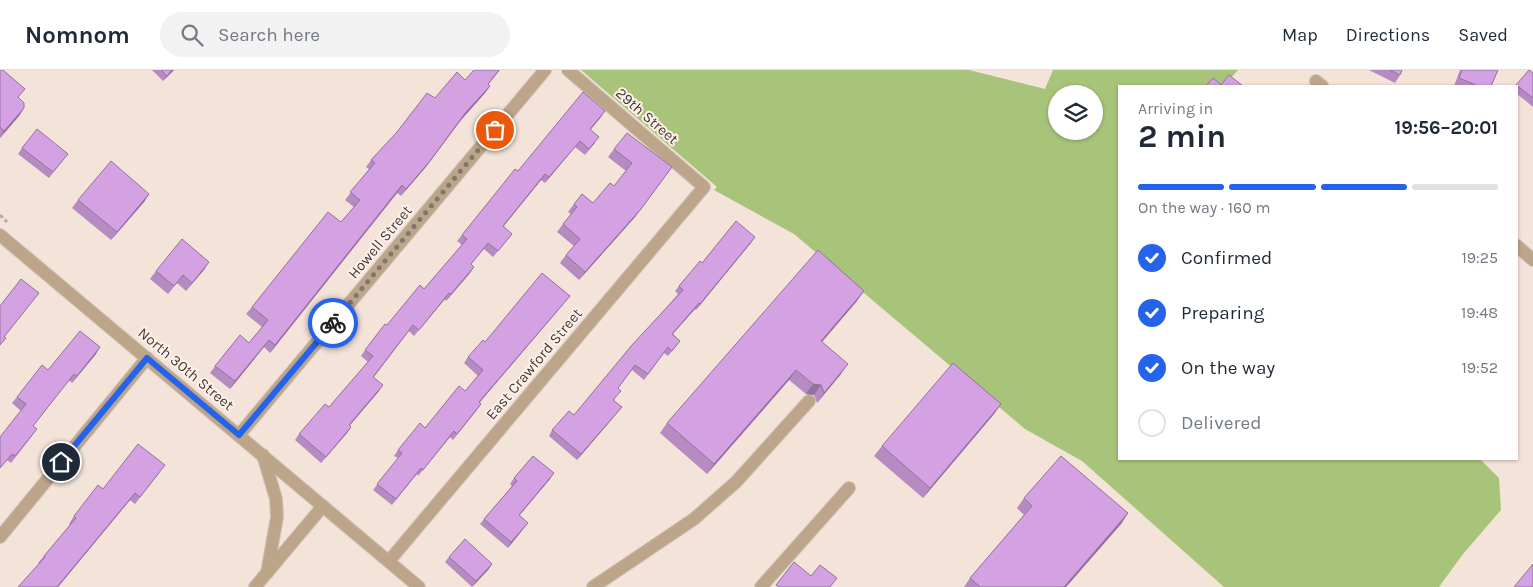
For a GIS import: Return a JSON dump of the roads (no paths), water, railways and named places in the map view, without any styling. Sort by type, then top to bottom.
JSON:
[{"type":"street","name":"Howell Street","points":[[239,435],[545,70]]},
{"type":"street","name":"29th Street","points":[[568,70],[704,187]]},
{"type":"street","name":"East Crawford Street","points":[[389,561],[704,187]]},
{"type":"street","name":"North 30th Street","points":[[0,235],[419,587]]},
{"type":"street","points":[[1518,247],[1533,260]]},
{"type":"street","points":[[0,537],[147,358]]},
{"type":"street","points":[[593,587],[694,519],[736,482],[809,401]]},
{"type":"street","points":[[263,455],[276,499],[277,517],[267,573]]},
{"type":"street","points":[[761,587],[849,488]]},
{"type":"street","points":[[255,587],[324,506]]}]
